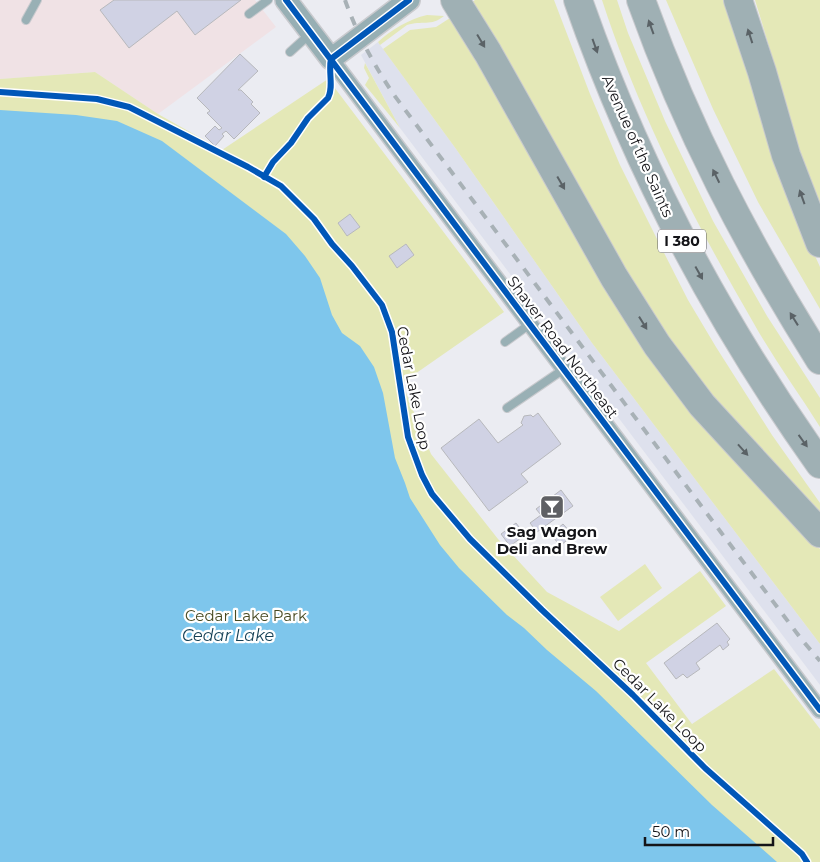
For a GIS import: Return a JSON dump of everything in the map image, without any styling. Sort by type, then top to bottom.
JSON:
[{"type":"highway","points":[[455,0],[488,53],[614,277],[657,345],[702,405],[820,533]]},
{"type":"highway","name":"Avenue of the Saints","points":[[578,0],[604,70],[633,139],[697,269],[735,336],[820,464]]},
{"type":"highway","points":[[641,0],[675,87],[715,176],[750,245],[820,360]]},
{"type":"highway","points":[[738,0],[762,72],[786,155],[820,243]]},
{"type":"street","name":"Shaver Road Northeast","points":[[286,0],[820,710]]},
{"type":"street","points":[[331,59],[409,0]]},
{"type":"lane","points":[[26,20],[37,0]]},
{"type":"lane","points":[[249,14],[268,0]]},
{"type":"lane","points":[[290,52],[311,33]]},
{"type":"lane","points":[[505,342],[530,324]]},
{"type":"lane","points":[[507,408],[564,369]]},
{"type":"shaded area","points":[[0,0],[255,0],[276,27],[158,114],[95,72],[0,79]]},
{"type":"shaded area","points":[[378,42],[456,149],[592,343],[820,644],[820,685],[400,128],[361,55]]},
{"type":"green space","points":[[475,0],[554,0],[620,165],[688,300],[772,435],[820,503],[820,520],[708,395],[663,334],[471,3]]},
{"type":"green space","points":[[602,0],[617,0],[628,33],[665,121],[713,221],[767,316],[820,398],[820,427],[761,335],[689,205],[633,84]]},
{"type":"green space","points":[[666,0],[723,0],[820,267],[820,309],[758,202],[713,109]]},
{"type":"green space","points":[[755,0],[820,0],[820,213],[795,134]]},
{"type":"green space","points":[[427,15],[444,16],[431,22],[407,25],[380,45],[378,42],[401,26]]},
{"type":"green space","points":[[450,18],[460,24],[746,470],[820,549],[820,644],[592,343],[456,149],[383,49],[410,30],[436,27]]},
{"type":"green space","points":[[365,63],[400,128],[365,85],[369,78],[364,68]]},
{"type":"green space","name":"Cedar Lake","points":[[95,72],[158,114],[222,150],[328,79],[504,312],[402,383],[431,454],[498,539],[547,592],[619,631],[700,571],[726,606],[646,663],[692,724],[774,669],[820,729],[820,862],[0,862],[0,79]]},
{"type":"green space","points":[[645,564],[662,588],[618,621],[600,597]]},
{"type":"water","name":"Cedar Lake","points":[[0,110],[76,115],[117,121],[162,141],[286,234],[305,256],[320,278],[332,315],[342,333],[360,346],[374,367],[383,393],[395,458],[410,498],[440,545],[459,568],[507,615],[596,691],[712,805],[777,862],[0,862]]},
{"type":"building","points":[[114,0],[241,0],[195,35],[177,11],[129,48],[100,10]]},
{"type":"building","points":[[240,54],[258,71],[238,90],[241,90],[253,102],[251,104],[260,113],[234,139],[226,131],[215,146],[205,136],[215,126],[219,130],[222,128],[207,113],[210,111],[197,98]]},
{"type":"building","points":[[350,214],[360,227],[347,236],[338,223]]},
{"type":"building","points":[[406,244],[414,255],[397,268],[389,256]]},
{"type":"building","points":[[538,413],[561,444],[521,474],[528,482],[489,511],[441,448],[479,419],[498,443],[523,425],[521,423],[524,416],[531,415],[533,417]]},
{"type":"building","points":[[561,490],[573,506],[537,532],[530,523],[541,515],[536,509]]},
{"type":"building","points":[[516,523],[525,535],[510,546],[501,534]]},
{"type":"building","points":[[563,524],[573,535],[560,546],[551,534]]},
{"type":"building","points":[[717,623],[730,639],[727,642],[729,645],[723,650],[720,645],[696,663],[700,669],[687,678],[683,674],[676,679],[664,663]]},
{"type":"railway","points":[[345,0],[366,49],[394,95],[802,640],[820,661]]},
{"type":"cycle path","points":[[286,0],[820,710]]},
{"type":"cycle path","points":[[331,59],[409,0]]},
{"type":"cycle path","points":[[264,177],[273,162],[291,143],[308,118],[328,98],[331,89],[331,59]]},
{"type":"cycle path","name":"Cedar Lake Loop","points":[[0,92],[97,99],[129,107],[248,167],[281,186],[314,219],[382,305],[392,332],[408,437],[422,475],[432,494],[470,539],[542,610],[633,695],[705,768],[802,854],[807,862]]},
{"type":"place","name":"Sag Wagon Deli and Brew","points":[[552,507]]},
{"type":"park label","name":"Cedar Lake Park","points":[[246,615]]}]
